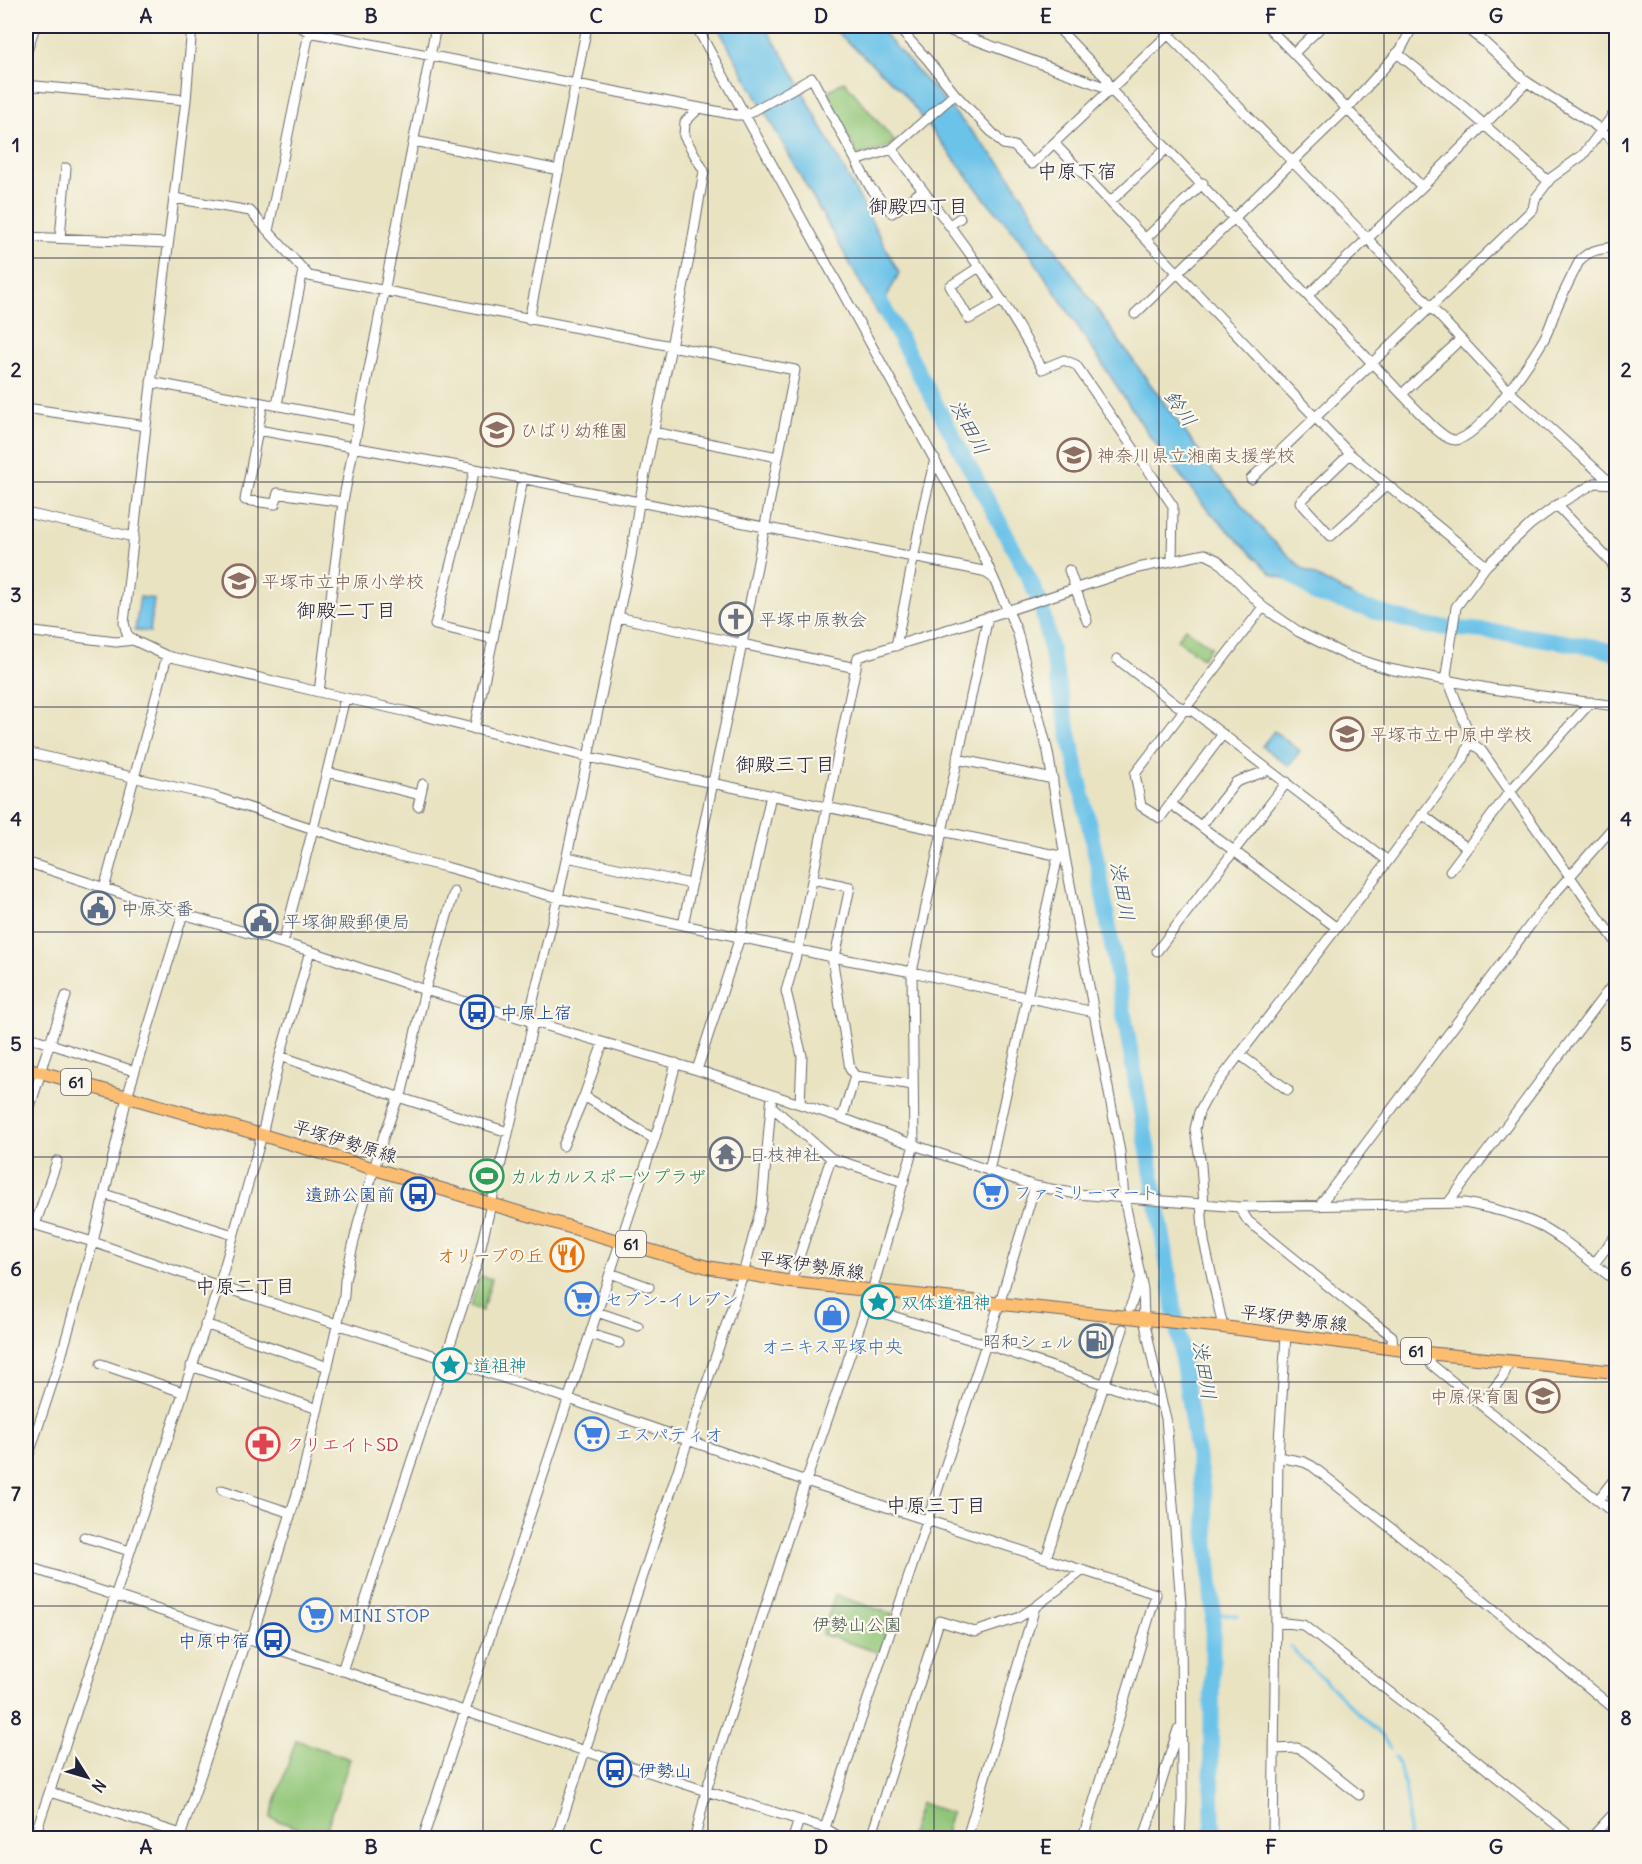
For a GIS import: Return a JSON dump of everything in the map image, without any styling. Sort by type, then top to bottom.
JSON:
[{"type":"main road","name":"平塚伊勢原線","points":[[26,1068],[262,1135],[707,1267],[743,1274],[791,1282],[1617,1372]]},
{"type":"street","points":[[26,54],[35,26]]},
{"type":"street","points":[[192,26],[186,100],[124,623],[127,634],[133,640],[167,656],[588,757],[1062,856]]},
{"type":"street","points":[[299,26],[431,56],[736,115],[746,115],[812,78],[870,187],[892,213],[923,190]]},
{"type":"street","points":[[319,693],[343,502],[436,26]]},
{"type":"street","points":[[529,320],[587,26]]},
{"type":"street","points":[[696,26],[967,519],[1017,632],[1048,752],[1062,856],[1120,1152],[1147,1320],[1166,1418],[1181,1604],[1182,1801],[1180,1839]]},
{"type":"street","points":[[898,26],[955,94],[1003,144],[1014,146],[1032,164],[1177,26]]},
{"type":"street","points":[[937,26],[1110,89]]},
{"type":"street","points":[[1056,26],[1106,78],[1110,89],[1402,394],[1438,431],[1450,439],[1455,440],[1473,432],[1508,390],[1544,338],[1580,260],[1587,253],[1613,247]]},
{"type":"street","points":[[1160,26],[1367,238],[1508,390],[1614,484]]},
{"type":"street","points":[[1267,26],[1422,187]]},
{"type":"street","points":[[1294,53],[1322,26]]},
{"type":"street","points":[[1135,314],[1347,109],[1397,53],[1413,26]]},
{"type":"street","points":[[1463,26],[1483,41],[1527,82],[1601,130],[1617,144]]},
{"type":"street","points":[[268,231],[310,29]]},
{"type":"street","points":[[1397,53],[1464,107],[1548,181]]},
{"type":"street","points":[[1308,295],[1485,126],[1527,82]]},
{"type":"street","points":[[26,88],[36,86],[186,100]]},
{"type":"street","points":[[856,160],[892,149],[955,94]]},
{"type":"street","points":[[342,1671],[477,1263],[508,1132],[618,617],[691,249],[704,171],[684,136],[685,122],[699,108]]},
{"type":"street","points":[[1251,479],[1533,209],[1535,199],[1548,181],[1583,155],[1617,111]]},
{"type":"street","points":[[414,141],[559,170]]},
{"type":"street","points":[[1054,143],[1350,454],[1486,566]]},
{"type":"street","points":[[1110,202],[1167,148]]},
{"type":"street","points":[[892,149],[950,225],[1002,300],[1024,334],[1042,369],[1064,360],[1076,365],[1173,506],[1172,560]]},
{"type":"street","points":[[60,238],[66,168]]},
{"type":"street","points":[[1145,238],[1202,184]]},
{"type":"street","points":[[174,198],[250,211],[309,276],[795,370],[766,528],[683,925]]},
{"type":"street","points":[[950,225],[960,218]]},
{"type":"street","points":[[26,237],[168,243]]},
{"type":"street","points":[[979,267],[950,286],[969,320],[1002,300]]},
{"type":"street","points":[[277,405],[303,270]]},
{"type":"street","points":[[1402,394],[1461,339]]},
{"type":"street","points":[[151,382],[358,422]]},
{"type":"street","points":[[263,403],[244,500],[275,504],[278,493],[343,502]]},
{"type":"street","points":[[26,408],[146,426]]},
{"type":"street","points":[[258,430],[523,478],[983,571],[994,579]]},
{"type":"street","points":[[653,432],[778,457]]},
{"type":"street","points":[[1350,454],[1300,502],[1331,536],[1387,485]]},
{"type":"street","points":[[896,646],[935,459]]},
{"type":"street","points":[[475,469],[435,625],[493,639]]},
{"type":"street","points":[[474,729],[523,478]]},
{"type":"street","points":[[1219,1327],[1200,1204],[1201,1165],[1195,1129],[1199,1112],[1207,1097],[1239,1054],[1463,760],[1470,742],[1468,731],[1446,678],[1456,607],[1486,566],[1531,524],[1557,505],[1595,483],[1614,484]]},
{"type":"street","points":[[1557,505],[1611,562],[1617,573]]},
{"type":"street","points":[[26,513],[134,537]]},
{"type":"street","points":[[800,1104],[802,1056],[786,991],[798,949],[858,657],[1138,568],[1205,554],[1217,560],[1263,607],[1299,632],[1348,656],[1389,669],[1446,678],[1492,689],[1617,706]]},
{"type":"street","points":[[1069,570],[1087,621]]},
{"type":"street","points":[[1223,734],[1160,818],[1142,806],[1135,774],[1263,607]]},
{"type":"street","points":[[618,617],[856,668]]},
{"type":"street","points":[[695,1839],[706,1791],[806,1481],[872,1291],[914,1145],[912,972],[988,617]]},
{"type":"street","points":[[26,631],[116,642],[133,640]]},
{"type":"street","points":[[104,889],[167,656]]},
{"type":"street","points":[[1117,659],[1178,706],[1194,712],[1388,861]]},
{"type":"street","points":[[283,943],[314,829],[345,698]]},
{"type":"street","points":[[1450,871],[1510,791],[1591,702]]},
{"type":"street","points":[[1470,742],[1481,750],[1617,942]]},
{"type":"street","points":[[26,752],[213,796],[387,853],[558,898],[1094,1012]]},
{"type":"street","points":[[957,759],[1053,779]]},
{"type":"street","points":[[1201,826],[1236,782],[1269,770]]},
{"type":"street","points":[[327,772],[420,795]]},
{"type":"street","points":[[1157,951],[1287,782]]},
{"type":"street","points":[[418,806],[423,784]]},
{"type":"street","points":[[697,1070],[740,937],[771,795]]},
{"type":"street","points":[[1171,804],[1336,928]]},
{"type":"street","points":[[1422,814],[1467,848]]},
{"type":"street","points":[[1318,1206],[1569,875],[1617,824]]},
{"type":"street","points":[[989,1171],[1062,856]]},
{"type":"street","points":[[567,857],[691,884]]},
{"type":"street","points":[[26,862],[183,914],[310,951],[425,990],[676,1063],[1035,1186],[1077,1194],[1239,1207],[1465,1203],[1496,1209],[1519,1217],[1553,1234],[1617,1281]]},
{"type":"street","points":[[813,879],[850,887],[833,957],[850,1069],[855,1076],[913,1085]]},
{"type":"street","points":[[50,1792],[182,1834],[247,1639],[253,1634],[301,1481],[344,1296],[345,1280],[356,1230],[374,1168],[398,1097],[402,1092],[425,990],[454,892]]},
{"type":"street","points":[[26,1463],[61,1357],[93,1242],[134,1071],[183,914]]},
{"type":"street","points":[[34,1839],[219,1286],[262,1135],[280,1056],[310,951]]},
{"type":"street","points":[[1449,1202],[1617,980]]},
{"type":"street","points":[[26,1119],[66,996]]},
{"type":"street","points":[[26,1036],[134,1071]]},
{"type":"street","points":[[563,1146],[603,1043]]},
{"type":"street","points":[[1239,1054],[1288,1090]]},
{"type":"street","points":[[280,1056],[508,1132]]},
{"type":"street","points":[[423,1839],[621,1241],[676,1063]]},
{"type":"street","points":[[842,1118],[855,1076]]},
{"type":"street","points":[[556,1839],[743,1274],[762,1205],[772,1095]]},
{"type":"street","points":[[584,1096],[654,1139]]},
{"type":"street","points":[[771,1106],[831,1158],[904,1182]]},
{"type":"street","points":[[791,1282],[831,1158]]},
{"type":"street","points":[[57,1161],[30,1223],[569,1399],[806,1481],[1156,1594],[1083,1839]]},
{"type":"street","points":[[825,1828],[999,1305],[1035,1186]]},
{"type":"street","points":[[104,1194],[233,1235]]},
{"type":"street","points":[[1239,1207],[1248,1221],[1392,1336],[1393,1348]]},
{"type":"street","points":[[1594,1264],[1617,1235]]},
{"type":"street","points":[[610,1274],[649,1287]]},
{"type":"street","points":[[1130,1308],[1140,1278]]},
{"type":"street","points":[[866,1308],[985,1344],[1162,1404]]},
{"type":"street","points":[[597,1312],[638,1326]]},
{"type":"street","points":[[205,1324],[328,1367]]},
{"type":"street","points":[[1046,1558],[1123,1329]]},
{"type":"street","points":[[590,1334],[619,1343]]},
{"type":"street","points":[[1273,1839],[1278,1457],[1286,1336]]},
{"type":"street","points":[[1427,1353],[1431,1364],[1617,1515]]},
{"type":"street","points":[[1481,1405],[1503,1377],[1509,1362]]},
{"type":"street","points":[[101,1364],[183,1392]]},
{"type":"street","points":[[191,1366],[318,1409]]},
{"type":"street","points":[[1278,1457],[1304,1462],[1312,1466],[1495,1610],[1617,1710]]},
{"type":"street","points":[[1598,1500],[1617,1477]]},
{"type":"street","points":[[222,1490],[291,1513]]},
{"type":"street","points":[[84,1537],[130,1551]]},
{"type":"street","points":[[26,1566],[706,1791],[825,1828],[840,1839]]},
{"type":"street","points":[[871,1839],[939,1621],[975,1632],[1018,1618],[1082,1570]]},
{"type":"street","points":[[967,1839],[1035,1607]]},
{"type":"street","points":[[1275,1622],[1303,1625],[1573,1839]]},
{"type":"street","points":[[1144,1839],[1182,1718]]},
{"type":"street","points":[[1274,1749],[1297,1748],[1305,1752],[1359,1795]]},
{"type":"street","points":[[1591,1839],[1617,1811]]},
{"type":"street","points":[[793,1839],[799,1820]]},
{"type":"green space","points":[[844,81],[895,142],[884,149],[858,155],[824,94]]},
{"type":"green space","points":[[1185,628],[1211,647],[1202,658],[1177,639]]},
{"type":"green space","points":[[480,1276],[492,1279],[482,1311],[470,1307]]},
{"type":"green space","name":"伊勢山公園","points":[[835,1595],[892,1614],[881,1650],[877,1652],[822,1634]]},
{"type":"green space","points":[[296,1740],[350,1759],[324,1837],[270,1818]]},
{"type":"green space","points":[[920,1803],[951,1813],[945,1833],[963,1838],[909,1838]]},
{"type":"water","points":[[717,26],[764,26],[785,58],[899,273],[878,314]]},
{"type":"water","points":[[830,26],[877,26],[1006,170],[1046,235],[1119,341],[1214,472],[1269,537],[1303,569],[1381,612],[1272,574],[1206,508],[1151,438],[1021,240],[985,199],[900,89]]},
{"type":"water","points":[[140,597],[154,599],[150,632],[135,630]]},
{"type":"water","points":[[1274,731],[1300,751],[1289,766],[1262,746]]},
{"type":"waterway","name":"渋田川","points":[[872,286],[1024,568],[1041,604],[1099,871],[1164,1243],[1204,1498],[1213,1613],[1211,1753],[1213,1838]]},
{"type":"waterway","name":"鈴川","points":[[1290,573],[1316,594],[1426,626],[1506,633],[1595,647],[1616,653]]},
{"type":"waterway","points":[[1213,1613],[1238,1616]]},
{"type":"waterway","points":[[1290,1647],[1383,1737],[1390,1748]]},
{"type":"waterway","points":[[1395,1757],[1407,1797],[1408,1838]]},
{"type":"place","name":"ひばり幼稚園","points":[[497,430]]},
{"type":"place","name":"神奈川県立湘南支援学校","points":[[1074,455]]},
{"type":"place","name":"平塚市立中原小学校","points":[[239,581]]},
{"type":"place","name":"平塚中原教会","points":[[736,619]]},
{"type":"place","name":"平塚市立中原中学校","points":[[1347,734]]},
{"type":"place","name":"中原交番","points":[[98,908]]},
{"type":"place","name":"平塚御殿郵便局","points":[[261,921]]},
{"type":"place","name":"中原上宿","points":[[477,1012]]},
{"type":"place","name":"日枝神社","points":[[726,1154]]},
{"type":"place","name":"カルカルスポーツプラザ","points":[[487,1176]]},
{"type":"place","name":"ファミリーマート","points":[[991,1192]]},
{"type":"place","name":"遺跡公園前","points":[[418,1194]]},
{"type":"place","name":"オリーブの丘","points":[[567,1255]]},
{"type":"place","name":"セブン-イレブン","points":[[582,1299]]},
{"type":"place","name":"双体道祖神","points":[[878,1302]]},
{"type":"place","name":"オニキス平塚中央","points":[[832,1315]]},
{"type":"place","name":"昭和シェル","points":[[1096,1341]]},
{"type":"place","name":"道祖神","points":[[450,1365]]},
{"type":"place","name":"中原保育園","points":[[1543,1396]]},
{"type":"place","name":"エスパティオ","points":[[592,1434]]},
{"type":"place","name":"クリエイトSD","points":[[263,1444]]},
{"type":"place","name":"MINI STOP","points":[[316,1615]]},
{"type":"place","name":"中原中宿","points":[[273,1640]]},
{"type":"place","name":"伊勢山","points":[[615,1770]]},
{"type":"district","name":"中原下宿","points":[[1077,170]]},
{"type":"district","name":"御殿四丁目","points":[[918,205]]},
{"type":"district","name":"御殿二丁目","points":[[346,609]]},
{"type":"district","name":"御殿三丁目","points":[[785,763]]},
{"type":"district","name":"中原二丁目","points":[[245,1285]]},
{"type":"district","name":"中原三丁目","points":[[936,1504]]}]
